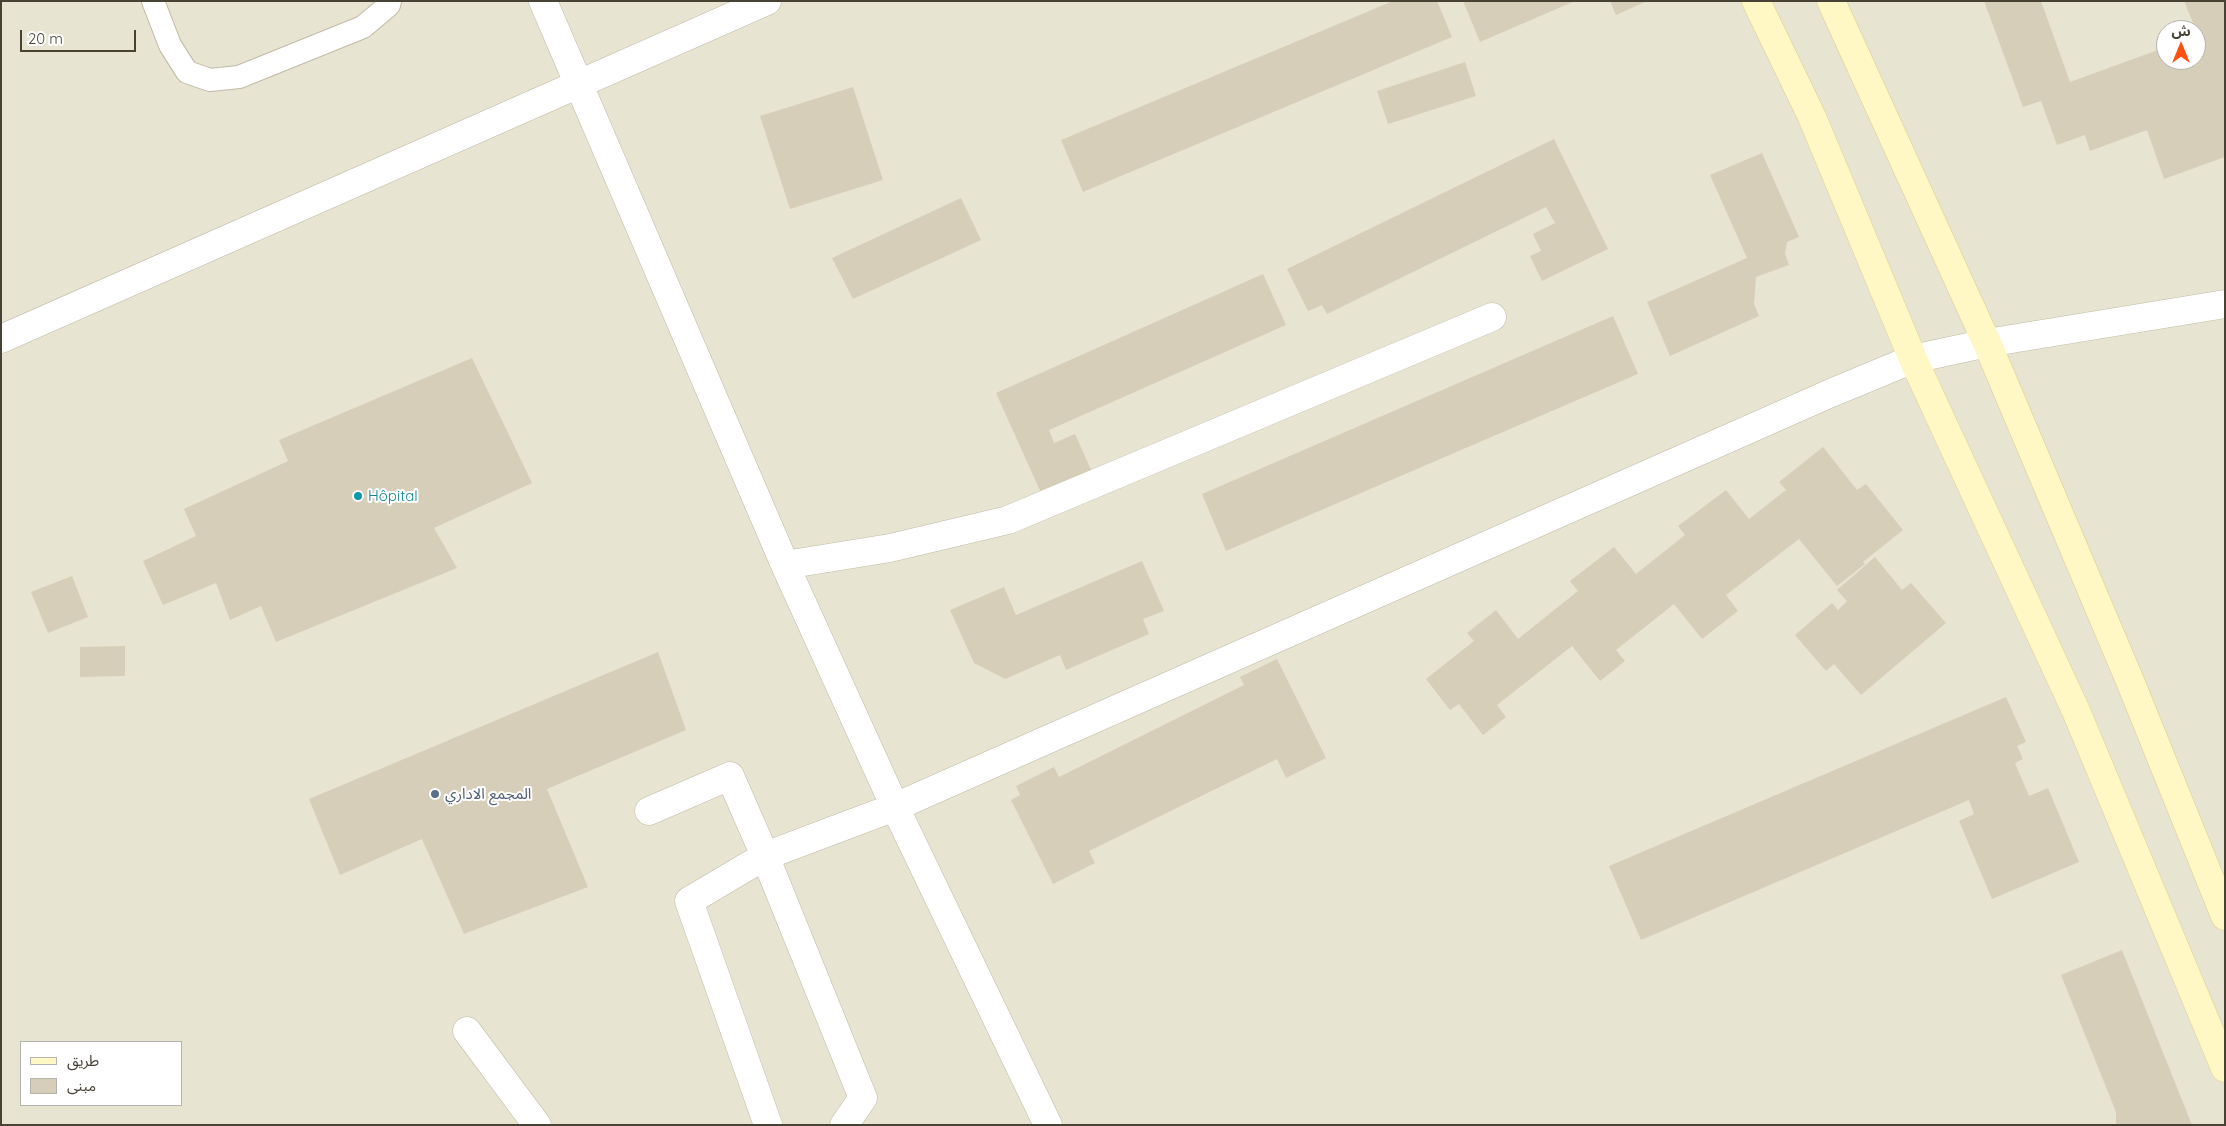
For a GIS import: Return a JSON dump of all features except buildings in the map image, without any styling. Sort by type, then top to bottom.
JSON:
[{"type":"main road","points":[[1756,1],[1812,117],[1913,360],[2076,711],[2225,1068]]},
{"type":"main road","points":[[1831,1],[1987,343],[2130,681],[2225,916]]},
{"type":"street","points":[[544,1],[785,565],[895,807],[1048,1125]]},
{"type":"street","points":[[1,339],[767,1]]},
{"type":"street","points":[[768,1125],[689,901],[765,856],[895,807],[1804,405],[1913,360],[1987,343],[2225,304]]},
{"type":"street","points":[[785,565],[890,548],[1008,520],[1492,317]]},
{"type":"street","points":[[649,811],[730,776],[765,856],[863,1098],[844,1125]]},
{"type":"street","points":[[467,1031],[537,1125]]},
{"type":"lane","points":[[153,1],[170,46],[187,72],[210,80],[239,77],[363,27],[389,5],[390,1]]},
{"type":"shaded area","points":[[1,1],[2225,1],[2225,1125],[1,1125]]},
{"type":"place","name":"Hôpital","points":[[358,496]]},
{"type":"place","name":"المجمع الاداري","points":[[435,794]]}]
